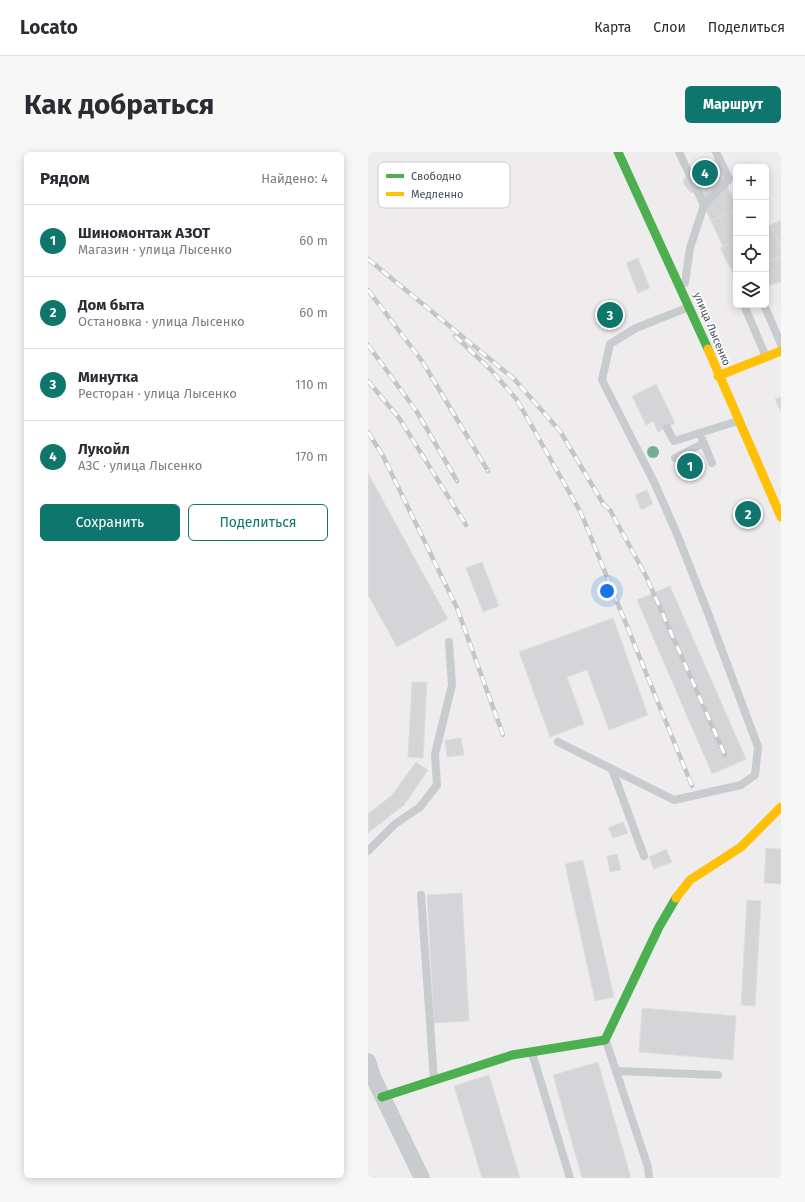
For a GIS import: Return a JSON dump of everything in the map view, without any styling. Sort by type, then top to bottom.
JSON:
[{"type":"street","name":"улица Лысенко","points":[[622,155],[781,517]]},
{"type":"street","points":[[718,376],[781,352]]},
{"type":"street","points":[[382,1097],[512,1055],[605,1040],[659,927],[680,891],[690,880],[741,847],[781,807]]},
{"type":"street","points":[[368,1061],[382,1097],[422,1178]]},
{"type":"lane","points":[[679,152],[704,205]]},
{"type":"lane","points":[[684,294],[690,248],[704,205],[729,179],[716,152]]},
{"type":"lane","points":[[558,742],[674,800],[740,785],[755,775],[758,747],[708,613],[677,534],[655,484],[602,380],[610,344],[636,328],[690,307]]},
{"type":"lane","points":[[745,308],[766,357]]},
{"type":"lane","points":[[765,308],[781,344]]},
{"type":"lane","points":[[667,428],[674,441],[738,421]]},
{"type":"lane","points":[[699,433],[712,463]]},
{"type":"lane","points":[[674,458],[704,443]]},
{"type":"lane","points":[[368,851],[395,824],[420,807],[437,785],[435,754],[452,685],[449,642]]},
{"type":"lane","points":[[612,769],[644,856]]},
{"type":"lane","points":[[421,895],[434,1080]]},
{"type":"lane","points":[[605,1040],[648,1167],[649,1178]]},
{"type":"lane","points":[[531,1052],[570,1178]]},
{"type":"lane","points":[[616,1071],[718,1075]]},
{"type":"building","points":[[715,160],[733,199],[733,211],[711,221],[698,193],[690,192],[683,183],[689,172]]},
{"type":"building","points":[[733,211],[733,242],[723,247],[711,221]]},
{"type":"building","points":[[781,220],[781,248],[771,225]]},
{"type":"building","points":[[771,225],[781,248],[781,256],[769,262],[769,236],[769,226]]},
{"type":"building","points":[[733,242],[733,273],[720,248]]},
{"type":"building","points":[[781,256],[781,282],[773,284],[769,275],[769,262]]},
{"type":"building","points":[[638,258],[650,288],[638,293],[626,263]]},
{"type":"building","points":[[769,275],[773,284],[769,285]]},
{"type":"building","points":[[656,384],[675,423],[658,432],[653,421],[646,425],[632,396]]},
{"type":"building","points":[[781,397],[781,412],[775,399]]},
{"type":"building","points":[[701,456],[705,467],[680,477],[675,465]]},
{"type":"building","points":[[368,473],[448,619],[397,647],[368,595]]},
{"type":"building","points":[[647,490],[653,504],[641,510],[635,495]]},
{"type":"building","points":[[482,562],[499,606],[483,612],[466,568]]},
{"type":"building","points":[[670,586],[746,759],[712,774],[637,600]]},
{"type":"building","points":[[613,618],[648,715],[609,730],[587,670],[567,677],[584,724],[550,737],[519,652]]},
{"type":"building","points":[[412,682],[427,682],[423,758],[408,757]]},
{"type":"building","points":[[461,738],[464,755],[447,757],[445,740]]},
{"type":"building","points":[[416,762],[428,770],[404,805],[368,833],[368,814],[392,795]]},
{"type":"building","points":[[623,822],[628,833],[613,838],[608,828]]},
{"type":"building","points":[[766,848],[781,849],[781,884],[764,883]]},
{"type":"building","points":[[666,849],[672,862],[654,869],[649,857]]},
{"type":"building","points":[[617,854],[621,870],[610,872],[607,856]]},
{"type":"building","points":[[583,860],[614,997],[595,1001],[565,864]]},
{"type":"building","points":[[462,893],[469,1021],[434,1023],[427,895]]},
{"type":"building","points":[[747,900],[761,901],[755,1006],[741,1005]]},
{"type":"building","points":[[642,1008],[736,1016],[733,1060],[639,1052]]},
{"type":"building","points":[[598,1062],[631,1178],[582,1178],[553,1075]]},
{"type":"building","points":[[489,1075],[520,1178],[482,1178],[454,1086]]},
{"type":"railway","points":[[368,259],[514,379],[560,431],[604,505],[610,510],[646,576],[725,755]]},
{"type":"railway","points":[[368,290],[422,361],[488,471]]},
{"type":"railway","points":[[455,336],[491,370],[517,400],[581,513],[692,786]]},
{"type":"railway","points":[[368,345],[417,412],[457,481]]},
{"type":"railway","points":[[368,381],[399,418],[466,525]]},
{"type":"railway","points":[[368,432],[383,456],[457,608],[503,735]]},
{"type":"traffic: fast","points":[[618,152],[708,349]]},
{"type":"traffic: fast","points":[[382,1097],[512,1055],[605,1040],[659,927],[676,898]]},
{"type":"traffic: slow","points":[[708,349],[781,517]]},
{"type":"traffic: slow","points":[[718,376],[781,351]]},
{"type":"traffic: slow","points":[[676,898],[690,880],[741,847],[781,807]]},
{"type":"place","name":"Лукойл","points":[[705,173]]},
{"type":"place","name":"Минутка","points":[[610,315]]},
{"type":"place","name":"Шиномонтаж АЗОТ","points":[[690,466]]},
{"type":"place","name":"Дом быта","points":[[748,514]]}]
